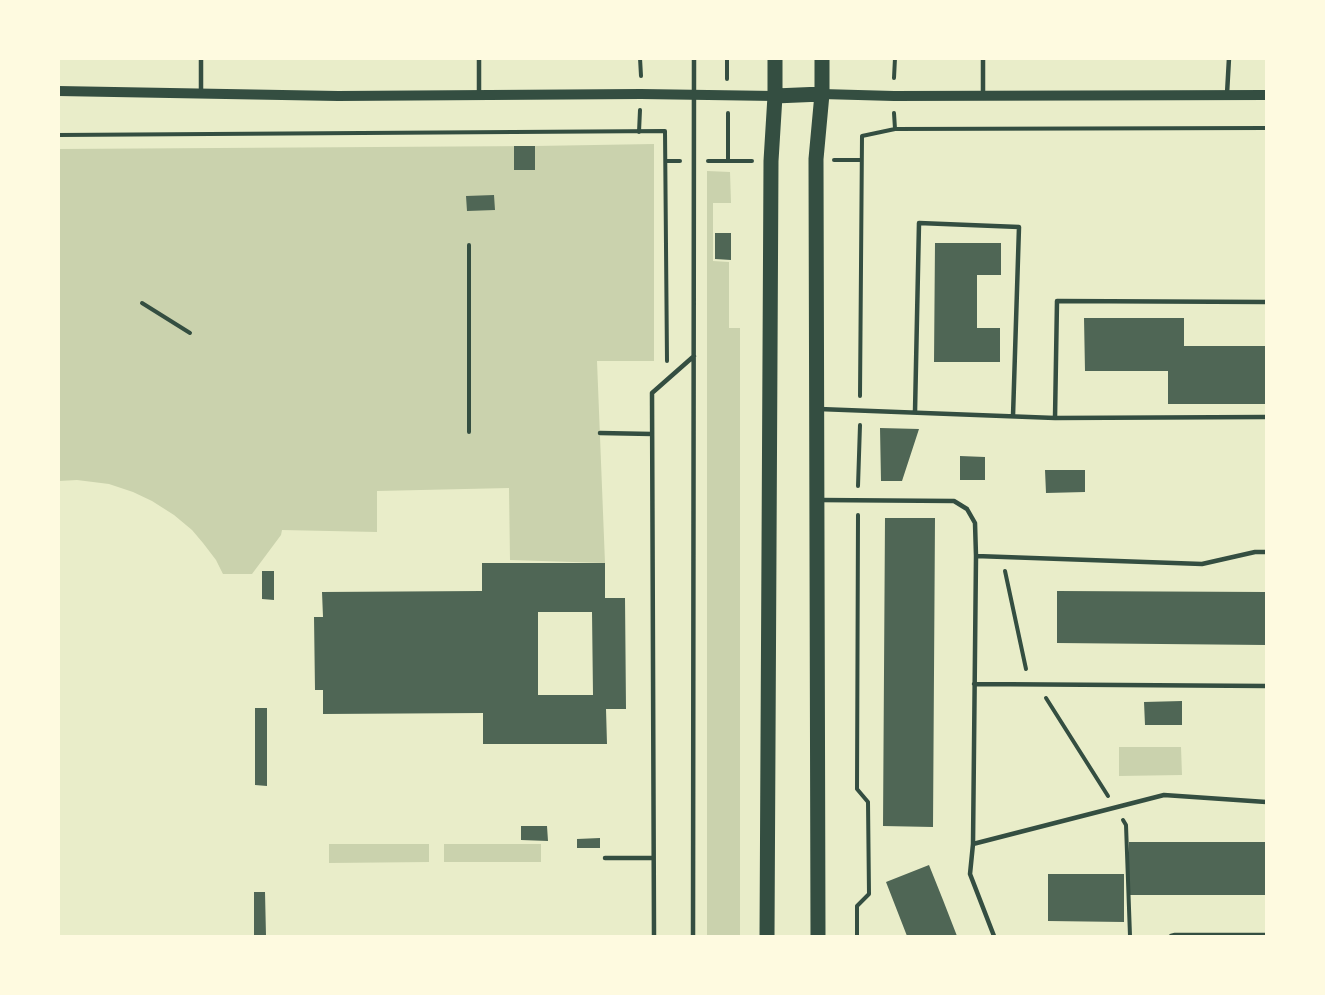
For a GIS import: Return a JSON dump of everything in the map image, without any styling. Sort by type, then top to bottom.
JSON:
[{"type":"main road","points":[[767,936],[771,172],[776,58]]},
{"type":"main road","points":[[818,936],[816,159],[822,94],[822,58]]},
{"type":"main road","points":[[775,96],[822,94]]},
{"type":"street","points":[[58,90],[338,96],[775,96]]},
{"type":"street","points":[[822,94],[1266,95]]},
{"type":"lane","points":[[201,58],[201,93]]},
{"type":"lane","points":[[479,58],[479,95]]},
{"type":"lane","points":[[693,936],[694,58]]},
{"type":"lane","points":[[983,58],[983,95]]},
{"type":"lane","points":[[1227,94],[1229,58]]},
{"type":"lane","points":[[915,412],[919,224],[1008,226],[1019,227],[1013,416]]},
{"type":"lane","points":[[1055,418],[1057,301],[1266,302]]},
{"type":"lane","points":[[654,936],[652,393],[694,356]]},
{"type":"lane","points":[[817,409],[1055,418],[1266,417]]},
{"type":"lane","points":[[600,433],[652,434]]},
{"type":"lane","points":[[817,500],[954,501],[967,509],[975,523],[973,844],[970,874],[994,936]]},
{"type":"lane","points":[[976,556],[1203,564],[1255,552],[1266,552]]},
{"type":"lane","points":[[974,684],[1266,686]]},
{"type":"lane","points":[[973,844],[1164,795],[1266,802]]},
{"type":"lane","points":[[605,858],[653,858]]},
{"type":"lane","points":[[1171,936],[1266,935]]},
{"type":"path","points":[[895,129],[1266,128]]},
{"type":"path","points":[[58,135],[665,131],[667,381]]},
{"type":"path","points":[[469,245],[469,432]]},
{"type":"path","points":[[142,303],[190,333]]},
{"type":"path","points":[[1003,557],[1029,684]]},
{"type":"green space","points":[[654,144],[654,361],[597,361],[605,563],[510,560],[509,488],[377,491],[377,532],[282,530],[281,535],[252,574],[223,574],[216,560],[192,530],[152,501],[109,484],[77,480],[59,481],[59,149]]},
{"type":"green space","points":[[707,171],[730,172],[731,203],[713,203],[713,261],[729,262],[729,328],[740,328],[740,936],[707,936]]},
{"type":"green space","points":[[1119,747],[1181,747],[1182,775],[1119,776]]},
{"type":"green space","points":[[329,844],[429,844],[429,862],[329,863]]},
{"type":"green space","points":[[444,844],[541,844],[541,862],[444,862]]},
{"type":"building","points":[[514,146],[535,146],[535,170],[514,170]]},
{"type":"building","points":[[494,195],[495,210],[467,211],[466,196]]},
{"type":"building","points":[[715,233],[731,233],[731,260],[715,259]]},
{"type":"building","points":[[935,243],[1001,243],[1001,275],[977,275],[977,328],[1000,328],[1000,362],[934,362]]},
{"type":"building","points":[[1084,318],[1184,318],[1184,346],[1266,346],[1266,404],[1168,404],[1168,371],[1085,371]]},
{"type":"building","points":[[880,428],[919,429],[902,481],[881,481]]},
{"type":"building","points":[[960,456],[985,457],[985,480],[960,480]]},
{"type":"building","points":[[1045,470],[1085,470],[1085,492],[1046,493]]},
{"type":"building","points":[[885,518],[935,518],[933,827],[883,826]]},
{"type":"building","points":[[482,563],[605,563],[605,598],[625,598],[626,709],[606,709],[607,744],[483,744],[483,713],[323,714],[323,690],[315,690],[314,617],[323,617],[322,592],[482,591]],"holes":[[[538,612],[592,612],[593,695],[538,695]]]},
{"type":"building","points":[[262,571],[274,571],[274,600],[262,599]]},
{"type":"building","points":[[1057,591],[1266,592],[1266,645],[1057,643]]},
{"type":"building","points":[[1182,701],[1182,725],[1145,725],[1144,702]]},
{"type":"building","points":[[255,708],[267,708],[267,786],[255,785]]},
{"type":"building","points":[[521,826],[547,826],[548,841],[521,840]]},
{"type":"building","points":[[600,838],[600,848],[577,848],[577,839]]},
{"type":"building","points":[[1129,842],[1266,842],[1266,895],[1129,895]]},
{"type":"building","points":[[929,865],[957,936],[907,936],[886,882]]},
{"type":"building","points":[[1048,874],[1124,874],[1124,922],[1048,921]]},
{"type":"building","points":[[254,892],[265,892],[266,936],[254,936]]}]
